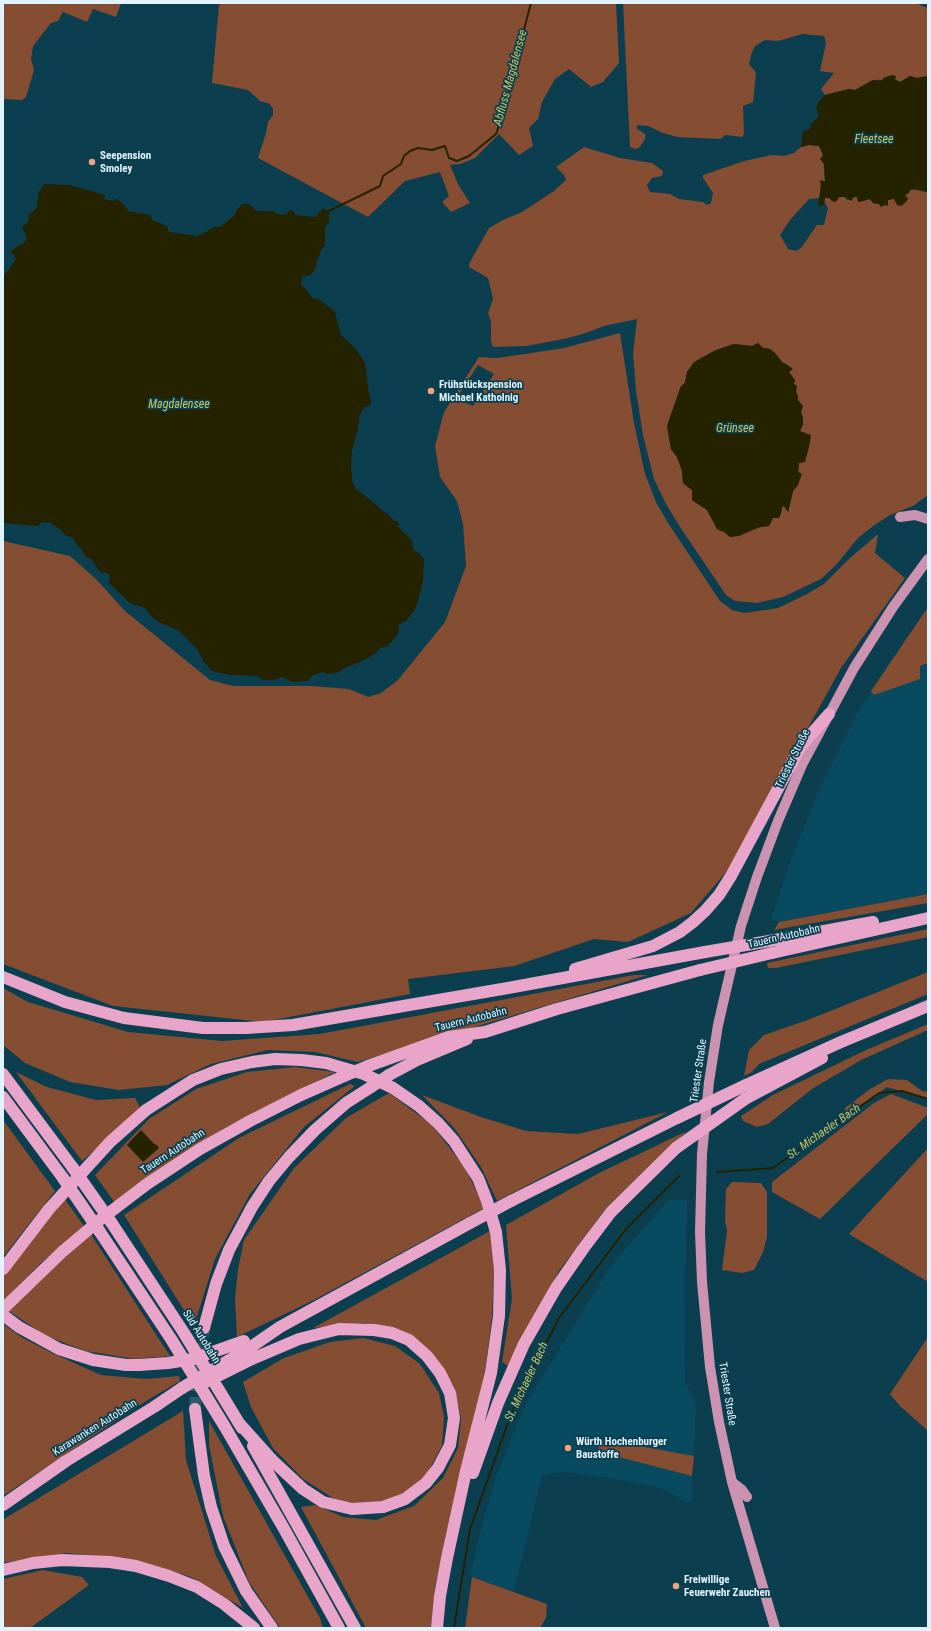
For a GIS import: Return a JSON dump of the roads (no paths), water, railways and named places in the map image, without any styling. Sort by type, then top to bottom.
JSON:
[{"type":"highway","points":[[508,988],[516,982],[552,975],[653,946],[667,940],[693,922],[719,895],[801,746],[829,714]]},
{"type":"highway","name":"Tauern Autobahn","points":[[106,1221],[147,1184],[200,1149],[295,1098],[368,1066],[449,1037],[485,1032],[557,1009],[700,970],[928,918]]},
{"type":"highway","points":[[3,977],[65,1002],[124,1018],[202,1028],[246,1028],[293,1025],[885,920],[904,923]]},
{"type":"highway","points":[[154,1407],[248,1350],[280,1327],[512,1201],[746,1085],[841,1042],[928,1006]]},
{"type":"highway","points":[[204,1328],[216,1284],[229,1250],[252,1207],[269,1181],[289,1157],[315,1130],[346,1103],[389,1075],[417,1060],[485,1032]]},
{"type":"highway","points":[[447,1558],[474,1470],[498,1403],[524,1344],[556,1288],[611,1212],[676,1148],[745,1099],[821,1059],[841,1042]]},
{"type":"highway","points":[[3,1269],[49,1209],[110,1142],[146,1110],[193,1080],[221,1070],[252,1062],[275,1059],[302,1060],[326,1063],[364,1074],[393,1088],[419,1106],[438,1123],[454,1141],[478,1178],[487,1201],[496,1232],[500,1270],[499,1316],[490,1373],[447,1558],[440,1596],[437,1628]]},
{"type":"highway","name":"Süd Autobahn","points":[[3,1074],[73,1168],[106,1221],[184,1333],[298,1524],[355,1628]]},
{"type":"highway","points":[[3,1097],[63,1178],[171,1339],[225,1426],[339,1628]]},
{"type":"highway","points":[[3,1309],[62,1252],[106,1221]]},
{"type":"highway","points":[[3,1315],[19,1327],[46,1343],[76,1355],[111,1363],[139,1365],[168,1363],[248,1350],[339,1329],[374,1330],[392,1333],[409,1340],[427,1356],[440,1373],[450,1393],[454,1418],[450,1445],[438,1468],[426,1483],[405,1499],[383,1507],[352,1509],[323,1502],[303,1489],[273,1461],[238,1422]]},
{"type":"highway","name":"Karawanken Autobahn","points":[[3,1505],[66,1461],[203,1375],[248,1350]]},
{"type":"highway","points":[[195,1409],[204,1476],[211,1507],[224,1546],[246,1591],[272,1628]]},
{"type":"highway","points":[[3,1570],[33,1563],[62,1560],[110,1562],[136,1566],[170,1576],[197,1588],[224,1604],[254,1628]]},
{"type":"main road","points":[[900,517],[915,515],[928,519]]},
{"type":"main road","name":"Triester Straße","points":[[775,1628],[732,1482],[719,1422],[710,1367],[702,1282],[700,1232],[701,1170],[709,1082],[718,1024],[741,926],[757,877],[781,814],[802,765],[854,668],[880,627],[928,559]]},
{"type":"main road","points":[[732,1482],[742,1490],[747,1497]]},
{"type":"water","name":"Fleetsee","points":[[892,75],[896,76],[895,80],[900,82],[910,76],[917,78],[928,76],[927,192],[916,189],[910,190],[909,193],[905,195],[908,199],[901,206],[897,205],[894,199],[888,200],[888,206],[885,205],[881,207],[879,204],[873,203],[870,199],[858,202],[857,197],[854,197],[851,201],[845,197],[839,197],[836,202],[829,198],[825,198],[823,206],[818,205],[821,186],[820,180],[825,181],[824,164],[820,159],[823,155],[819,146],[809,145],[801,147],[803,131],[810,129],[811,124],[819,116],[816,108],[820,100],[825,95],[849,89],[855,90],[873,80],[880,81],[883,80],[883,78]]},
{"type":"water","name":"Magdalensee","points":[[44,184],[69,185],[105,195],[104,199],[113,201],[116,199],[123,203],[128,211],[151,215],[152,220],[167,226],[169,232],[198,236],[215,227],[220,227],[234,216],[237,209],[243,204],[248,204],[257,211],[272,211],[281,215],[287,214],[290,210],[294,211],[295,215],[316,217],[323,208],[329,211],[329,223],[325,227],[325,246],[322,248],[316,263],[316,268],[310,275],[302,277],[301,285],[306,289],[312,298],[320,300],[335,312],[341,335],[356,349],[365,363],[371,400],[370,406],[365,407],[361,412],[352,451],[351,470],[353,484],[356,489],[387,513],[394,521],[397,521],[399,524],[398,527],[412,540],[413,550],[420,553],[424,559],[423,581],[414,611],[406,621],[399,624],[398,634],[387,647],[380,648],[375,654],[339,672],[328,674],[323,672],[313,675],[308,681],[293,682],[282,677],[275,680],[263,680],[257,676],[230,675],[212,671],[203,661],[198,650],[179,631],[153,618],[145,608],[130,603],[109,583],[110,576],[107,573],[101,573],[91,559],[85,556],[82,549],[73,538],[65,535],[60,529],[51,523],[42,522],[38,526],[3,523],[3,277],[16,259],[11,253],[12,250],[24,243],[27,238],[22,227],[28,222],[29,214],[36,209],[39,192]]},
{"type":"water","name":"Grünsee","points":[[758,343],[763,348],[770,349],[782,362],[793,369],[789,372],[795,380],[794,384],[797,386],[796,392],[798,400],[803,406],[801,412],[803,425],[800,431],[811,435],[805,462],[799,463],[798,472],[802,474],[798,485],[793,491],[788,512],[784,506],[782,507],[779,518],[773,518],[769,526],[760,527],[739,536],[730,537],[717,529],[707,510],[692,500],[692,490],[683,483],[682,471],[677,457],[671,449],[667,426],[681,386],[685,383],[687,372],[694,362],[716,350],[734,344],[752,346]]},
{"type":"water","points":[[141,1130],[159,1148],[143,1162],[127,1145]]},
{"type":"waterway","name":"Abfluss Magdalensee","points":[[329,211],[380,186],[383,176],[401,164],[404,156],[410,151],[418,148],[432,150],[445,146],[449,158],[457,161],[469,156],[496,134],[508,100],[511,79],[531,3]]},
{"type":"waterway","name":"St. Michaeler Bach","points":[[717,1172],[773,1168],[879,1093],[902,1091],[928,1099]]},
{"type":"waterway","name":"St. Michaeler Bach","points":[[454,1628],[470,1529],[514,1406],[559,1318],[626,1229],[679,1176]]},
{"type":"tunnel","points":[[195,1409],[197,1369],[204,1328]]},
{"type":"place","name":"Seepension Smoley","points":[[92,162]]},
{"type":"place","name":"Frühstückspension Michael Katholnig","points":[[431,391]]},
{"type":"place","name":"Würth Hochenburger Baustoffe","points":[[568,1448]]},
{"type":"place","name":"Freiwillige Feuerwehr Zauchen","points":[[676,1586]]}]
